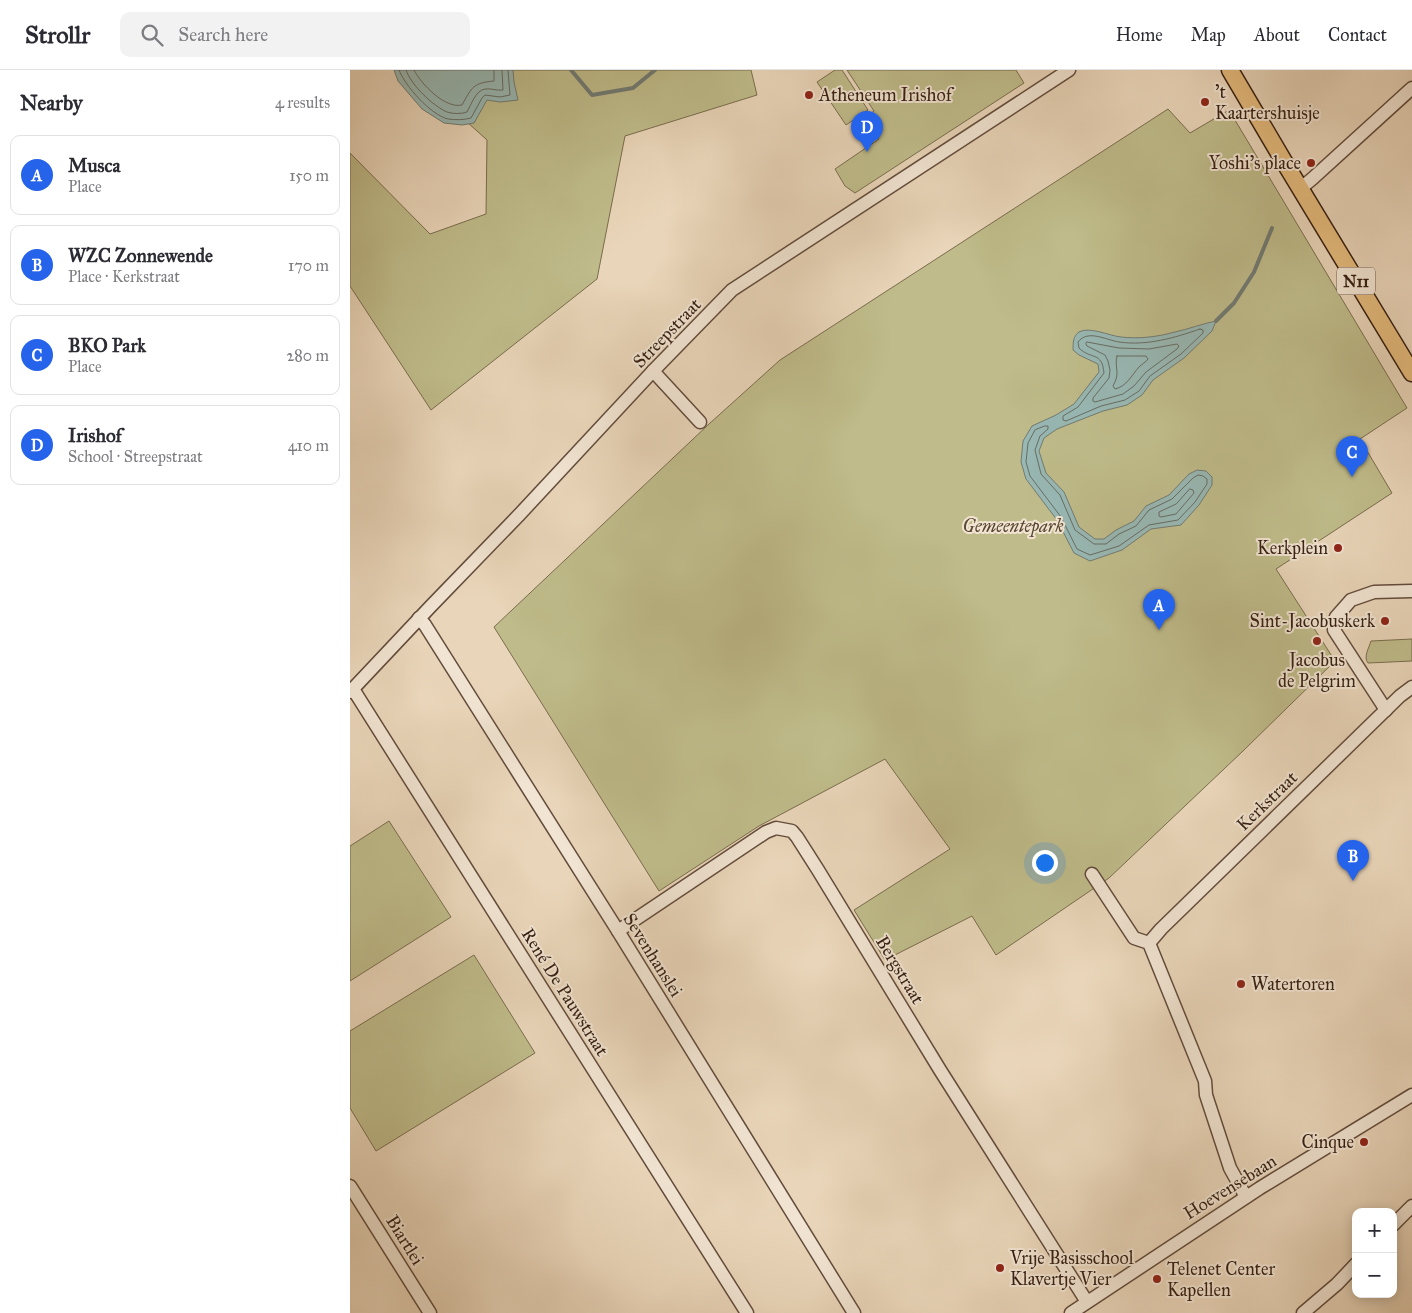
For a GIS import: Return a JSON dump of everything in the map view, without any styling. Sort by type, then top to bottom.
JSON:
[{"type":"main road","name":"N11","points":[[1230,70],[1412,373]]},
{"type":"street","name":"Streepstraat","points":[[351,691],[732,290],[1069,70]]},
{"type":"street","points":[[1300,188],[1412,88]]},
{"type":"street","points":[[653,371],[700,422]]},
{"type":"street","points":[[1386,710],[1334,630],[1334,623],[1336,617],[1351,600],[1374,592],[1412,591]]},
{"type":"street","name":"Sevenhanslei","points":[[420,618],[618,931],[854,1313]]},
{"type":"street","name":"Kerkstraat","points":[[1149,943],[1161,929],[1400,696],[1412,687]]},
{"type":"street","name":"René De Pauwstraat","points":[[351,691],[747,1313]]},
{"type":"street","name":"Bergstraat","points":[[618,931],[766,832],[776,828],[792,831],[1087,1302]]},
{"type":"street","points":[[1092,874],[1134,938],[1149,943],[1205,1081],[1206,1095],[1230,1168],[1246,1197]]},
{"type":"street","name":"Hoevensebaan","points":[[1071,1313],[1246,1197],[1412,1095]]},
{"type":"street","name":"Biartlei","points":[[350,1186],[430,1313]]},
{"type":"street","points":[[1397,1221],[1412,1206]]},
{"type":"street","points":[[1303,1313],[1337,1284],[1352,1268]]},
{"type":"green space","points":[[409,70],[751,70],[757,95],[625,136],[597,279],[431,410],[350,286],[350,153],[430,234],[486,214],[487,140]]},
{"type":"green space","points":[[835,70],[842,70],[868,110],[846,125],[817,82]]},
{"type":"green space","points":[[847,70],[1016,70],[1024,83],[855,193],[845,186],[835,169],[879,139],[865,118],[874,111]]},
{"type":"green space","name":"Gemeentepark","points":[[1168,109],[1190,133],[1229,110],[1407,408],[1360,439],[1392,493],[1276,569],[1335,661],[1109,878],[996,955],[972,916],[885,960],[854,910],[950,849],[885,759],[759,826],[659,891],[494,627],[709,424],[780,360]]},
{"type":"green space","points":[[1412,639],[1412,661],[1368,663],[1366,655],[1371,641]]},
{"type":"green space","points":[[389,821],[451,917],[350,981],[350,846]]},
{"type":"green space","points":[[474,955],[535,1053],[376,1151],[350,1108],[350,1031]]},
{"type":"water","points":[[394,70],[513,70],[518,100],[500,102],[487,100],[474,123],[462,125],[444,123],[422,109],[398,81]]},
{"type":"water","points":[[1216,321],[1212,331],[1184,358],[1153,380],[1142,395],[1127,405],[1103,411],[1057,429],[1044,438],[1039,451],[1046,473],[1064,492],[1079,527],[1095,539],[1104,539],[1116,530],[1134,521],[1146,506],[1169,495],[1189,474],[1197,470],[1206,471],[1212,477],[1212,485],[1199,505],[1181,525],[1151,529],[1122,550],[1090,561],[1074,553],[1057,520],[1026,479],[1021,462],[1023,441],[1032,426],[1074,404],[1099,372],[1098,364],[1073,350],[1073,342],[1076,336],[1083,330],[1088,330],[1121,337],[1148,337],[1168,334]]},
{"type":"waterway","points":[[571,70],[592,95],[633,88],[655,70]]},
{"type":"waterway","points":[[1216,321],[1234,303],[1254,272],[1272,228]]},
{"type":"place","name":"Atheneum Irishof","points":[[809,95]]},
{"type":"place","name":"'t Kaartershuisje","points":[[1205,102]]},
{"type":"place","name":"Irishof","points":[[867,152]]},
{"type":"place","name":"Yoshi’s place","points":[[1311,163]]},
{"type":"place","name":"BKO Park","points":[[1352,477]]},
{"type":"place","name":"Kerkplein","points":[[1338,548]]},
{"type":"place","name":"Sint-Jacobuskerk","points":[[1385,621]]},
{"type":"place","name":"Musca","points":[[1159,630]]},
{"type":"place","name":"Jacobus de Pelgrim","points":[[1317,641]]},
{"type":"place","name":"WZC Zonnewende","points":[[1353,881]]},
{"type":"place","name":"Watertoren","points":[[1241,984]]},
{"type":"place","name":"Cinque","points":[[1364,1142]]},
{"type":"place","name":"Vrije Basisschool Klavertje Vier","points":[[1000,1268]]},
{"type":"place","name":"Telenet Center Kapellen","points":[[1157,1279]]}]
